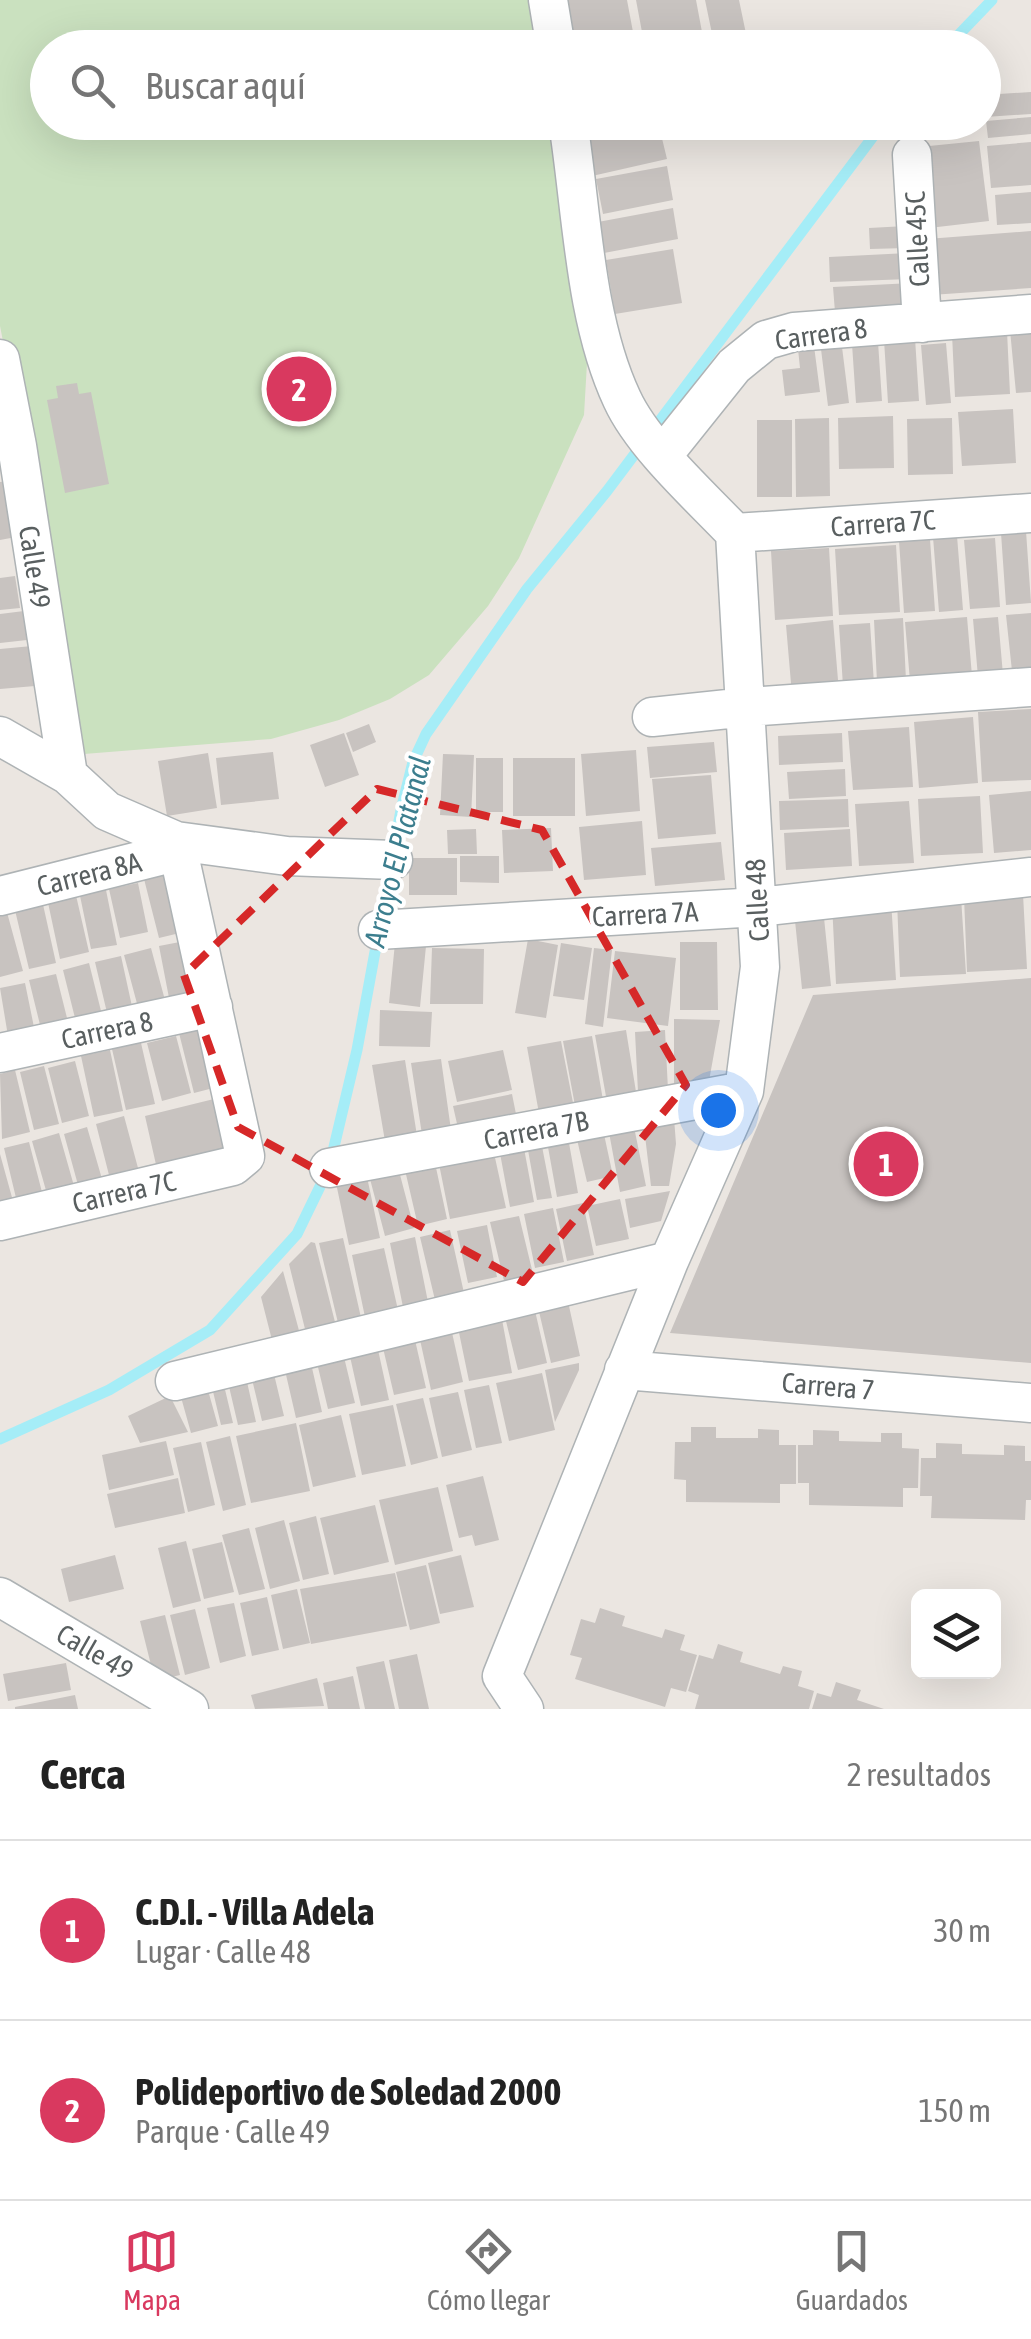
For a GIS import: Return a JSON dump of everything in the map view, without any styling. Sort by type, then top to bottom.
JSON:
[{"type":"street","points":[[548,0],[553,30]]},
{"type":"street","points":[[571,140],[604,352],[623,402],[662,456],[735,532]]},
{"type":"street","name":"Calle 45C","points":[[912,155],[922,323]]},
{"type":"street","name":"Carrera 8","points":[[662,456],[734,366],[766,340],[794,332],[1031,314]]},
{"type":"street","name":"Calle 49","points":[[0,359],[8,448],[68,774]]},
{"type":"street","name":"Carrera 7C","points":[[735,532],[1031,513]]},
{"type":"street","name":"Calle 48","points":[[524,1709],[502,1676],[669,1261],[744,1091],[760,967],[735,532]]},
{"type":"street","points":[[652,717],[1031,687]]},
{"type":"street","points":[[0,737],[68,774],[107,812],[178,846],[393,860]]},
{"type":"street","points":[[178,846],[214,1008]]},
{"type":"street","name":"Carrera 8A","points":[[0,896],[178,846]]},
{"type":"street","name":"Carrera 7A","points":[[378,930],[758,907],[1031,877]]},
{"type":"street","name":"Carrera 8","points":[[0,1053],[214,1008]]},
{"type":"street","name":"Carrera 7C","points":[[0,1221],[233,1166],[244,1156],[214,1008]]},
{"type":"street","name":"Carrera 7B","points":[[329,1168],[744,1091]]},
{"type":"street","points":[[174,1381],[669,1261]]},
{"type":"street","name":"Carrera 7","points":[[624,1370],[1031,1403]]},
{"type":"street","name":"Calle 49","points":[[0,1597],[189,1709]]},
{"type":"highlighted area","points":[[377,789],[542,830],[686,1085],[523,1282],[238,1127],[184,975]]},
{"type":"green space","points":[[0,0],[537,0],[543,30],[30,30],[30,140],[563,140],[587,363],[584,415],[519,558],[488,606],[429,675],[390,699],[339,720],[271,739],[84,754],[0,326]]},
{"type":"building","points":[[562,0],[627,0],[633,30],[568,30]]},
{"type":"building","points":[[636,0],[696,0],[702,30],[642,30]]},
{"type":"building","points":[[705,0],[739,0],[745,30],[711,30]]},
{"type":"building","points":[[1031,92],[1031,114],[1001,116],[1001,94]]},
{"type":"building","points":[[1031,117],[1031,134],[1001,137],[1001,120]]},
{"type":"building","points":[[584,140],[662,140],[667,159],[592,176]]},
{"type":"building","points":[[979,141],[989,221],[929,228],[919,147]]},
{"type":"building","points":[[1031,142],[1031,185],[991,188],[987,146]]},
{"type":"building","points":[[667,166],[673,200],[603,214],[596,179]]},
{"type":"building","points":[[1031,192],[1031,223],[997,225],[995,195]]},
{"type":"building","points":[[673,208],[678,239],[604,253],[598,222]]},
{"type":"building","points":[[906,226],[907,248],[870,249],[869,228]]},
{"type":"building","points":[[1031,231],[1031,288],[931,295],[927,239]]},
{"type":"building","points":[[673,249],[682,303],[615,314],[606,260]]},
{"type":"building","points":[[908,253],[909,279],[830,282],[829,257]]},
{"type":"building","points":[[912,283],[913,309],[835,312],[833,287]]},
{"type":"building","points":[[1031,328],[1031,392],[1016,393],[1010,330]]},
{"type":"building","points":[[1007,331],[1010,394],[955,397],[952,334]]},
{"type":"building","points":[[915,338],[919,401],[888,403],[884,340]]},
{"type":"building","points":[[841,339],[849,403],[828,406],[820,341]]},
{"type":"building","points":[[878,342],[882,401],[856,403],[852,344]]},
{"type":"building","points":[[946,343],[951,403],[926,405],[921,345]]},
{"type":"building","points":[[814,346],[820,392],[785,396],[782,370],[800,368],[798,349]]},
{"type":"building","points":[[77,383],[79,394],[91,392],[109,484],[65,493],[47,400],[58,398],[56,386]]},
{"type":"building","points":[[1013,409],[1016,463],[962,466],[958,412]]},
{"type":"building","points":[[893,416],[894,468],[839,469],[838,418]]},
{"type":"building","points":[[829,418],[830,496],[796,497],[795,419]]},
{"type":"building","points":[[952,418],[953,474],[908,475],[907,419]]},
{"type":"building","points":[[757,420],[792,420],[792,497],[757,497]]},
{"type":"building","points":[[7,481],[16,537],[0,540],[0,482]]},
{"type":"building","points":[[1026,531],[1031,603],[1006,605],[1001,533]]},
{"type":"building","points":[[957,536],[963,610],[939,612],[933,537]]},
{"type":"building","points":[[995,538],[1000,607],[970,609],[964,540]]},
{"type":"building","points":[[930,539],[935,611],[904,613],[899,541]]},
{"type":"building","points":[[896,545],[900,612],[839,615],[835,549]]},
{"type":"building","points":[[829,548],[833,616],[775,620],[771,551]]},
{"type":"building","points":[[15,576],[20,608],[0,610],[0,578]]},
{"type":"building","points":[[24,611],[27,640],[0,643],[0,614]]},
{"type":"building","points":[[1031,613],[1031,669],[1012,671],[1006,615]]},
{"type":"building","points":[[967,617],[972,676],[910,681],[905,622]]},
{"type":"building","points":[[998,617],[1003,675],[978,677],[973,619]]},
{"type":"building","points":[[903,618],[906,681],[877,682],[874,620]]},
{"type":"building","points":[[833,620],[839,692],[792,695],[786,625]]},
{"type":"building","points":[[870,623],[874,684],[843,686],[839,625]]},
{"type":"building","points":[[32,646],[35,686],[0,689],[0,649]]},
{"type":"building","points":[[1031,709],[1031,780],[982,782],[978,712]]},
{"type":"building","points":[[973,717],[978,783],[919,788],[914,722]]},
{"type":"building","points":[[369,724],[376,742],[353,752],[346,733]]},
{"type":"building","points":[[909,727],[913,787],[853,790],[848,731]]},
{"type":"building","points":[[344,733],[359,775],[325,787],[310,745]]},
{"type":"building","points":[[842,733],[843,762],[779,765],[778,736]]},
{"type":"building","points":[[714,742],[717,772],[650,778],[647,747]]},
{"type":"building","points":[[636,750],[640,811],[586,816],[581,754]]},
{"type":"building","points":[[273,752],[279,799],[221,805],[216,758]]},
{"type":"building","points":[[208,753],[217,808],[167,816],[158,761]]},
{"type":"building","points":[[443,754],[474,755],[471,817],[440,815]]},
{"type":"building","points":[[476,758],[503,758],[503,812],[476,812]]},
{"type":"building","points":[[513,758],[575,758],[575,816],[513,816]]},
{"type":"building","points":[[845,769],[846,796],[789,799],[787,772]]},
{"type":"building","points":[[711,775],[716,834],[658,839],[652,779]]},
{"type":"building","points":[[1031,791],[1031,850],[994,853],[989,795]]},
{"type":"building","points":[[980,796],[983,853],[921,856],[918,799]]},
{"type":"building","points":[[848,799],[849,827],[780,830],[779,801]]},
{"type":"building","points":[[909,801],[914,863],[859,866],[855,804]]},
{"type":"building","points":[[642,821],[646,875],[584,880],[579,827]]},
{"type":"building","points":[[551,828],[553,871],[504,873],[502,830]]},
{"type":"building","points":[[476,829],[477,854],[448,854],[447,830]]},
{"type":"building","points":[[850,829],[852,866],[786,870],[784,833]]},
{"type":"building","points":[[721,842],[725,880],[655,886],[651,848]]},
{"type":"building","points":[[460,856],[499,856],[499,883],[460,882]]},
{"type":"building","points":[[409,858],[457,858],[457,895],[409,895]]},
{"type":"building","points":[[172,871],[188,931],[159,938],[144,879]]},
{"type":"building","points":[[138,883],[148,932],[120,938],[109,889]]},
{"type":"building","points":[[105,885],[117,945],[91,949],[79,891]]},
{"type":"building","points":[[75,891],[89,952],[60,959],[47,898]]},
{"type":"building","points":[[1023,894],[1027,969],[967,972],[964,897]]},
{"type":"building","points":[[961,897],[966,974],[900,977],[897,900]]},
{"type":"building","points":[[42,900],[56,963],[29,969],[14,906]]},
{"type":"building","points":[[891,900],[896,980],[836,984],[832,903]]},
{"type":"building","points":[[5,905],[23,971],[0,977],[0,907]]},
{"type":"building","points":[[823,908],[831,986],[802,989],[794,911]]},
{"type":"building","points":[[528,939],[558,945],[546,1018],[515,1013]]},
{"type":"building","points":[[185,941],[197,998],[170,1003],[159,946]]},
{"type":"building","points":[[680,942],[717,942],[718,1010],[680,1010]]},
{"type":"building","points":[[395,943],[426,946],[420,1007],[389,1003]]},
{"type":"building","points":[[561,943],[592,948],[584,1000],[553,996]]},
{"type":"building","points":[[151,948],[166,1004],[139,1011],[124,955]]},
{"type":"building","points":[[432,948],[484,949],[483,1004],[430,1004]]},
{"type":"building","points":[[594,948],[612,950],[603,1027],[585,1024]]},
{"type":"building","points":[[615,951],[676,958],[668,1026],[607,1018]]},
{"type":"building","points":[[121,956],[133,1011],[108,1017],[95,962]]},
{"type":"building","points":[[89,963],[103,1019],[77,1026],[63,970]]},
{"type":"building","points":[[56,974],[70,1030],[43,1037],[29,980]]},
{"type":"building","points":[[1031,978],[1031,1363],[670,1333],[813,995]]},
{"type":"building","points":[[25,983],[36,1037],[9,1042],[0,988]]},
{"type":"building","points":[[380,1010],[432,1012],[430,1047],[379,1046]]},
{"type":"building","points":[[674,1019],[720,1020],[709,1081],[674,1084]]},
{"type":"building","points":[[206,1026],[221,1086],[194,1093],[179,1033]]},
{"type":"building","points":[[626,1030],[637,1098],[607,1102],[595,1035]]},
{"type":"building","points":[[665,1030],[668,1090],[638,1092],[635,1032]]},
{"type":"building","points":[[176,1036],[191,1093],[162,1101],[147,1043]]},
{"type":"building","points":[[592,1036],[604,1106],[576,1111],[563,1041]]},
{"type":"building","points":[[561,1041],[575,1113],[540,1119],[527,1047]]},
{"type":"building","points":[[141,1043],[155,1104],[126,1110],[112,1049]]},
{"type":"building","points":[[110,1050],[123,1111],[94,1117],[81,1056]]},
{"type":"building","points":[[503,1050],[512,1090],[457,1102],[448,1061]]},
{"type":"building","points":[[441,1059],[452,1137],[423,1141],[411,1063]]},
{"type":"building","points":[[405,1060],[418,1142],[386,1147],[372,1065]]},
{"type":"building","points":[[75,1061],[89,1116],[62,1123],[48,1068]]},
{"type":"building","points":[[44,1066],[59,1124],[34,1130],[20,1072]]},
{"type":"building","points":[[15,1070],[30,1132],[2,1139],[0,1074]]},
{"type":"building","points":[[512,1094],[518,1124],[460,1137],[453,1106]]},
{"type":"building","points":[[222,1097],[234,1150],[157,1169],[145,1116]]},
{"type":"building","points":[[124,1116],[138,1168],[109,1175],[96,1124]]},
{"type":"building","points":[[674,1118],[676,1144],[669,1186],[651,1186],[643,1119]]},
{"type":"building","points":[[633,1122],[646,1186],[620,1192],[608,1127]]},
{"type":"building","points":[[602,1125],[613,1176],[587,1182],[575,1131]]},
{"type":"building","points":[[87,1127],[102,1179],[78,1185],[64,1134]]},
{"type":"building","points":[[567,1132],[578,1193],[557,1197],[546,1136]]},
{"type":"building","points":[[59,1133],[74,1186],[47,1194],[32,1141]]},
{"type":"building","points":[[540,1136],[552,1198],[537,1200],[526,1139]]},
{"type":"building","points":[[29,1142],[43,1196],[17,1202],[4,1148]]},
{"type":"building","points":[[523,1143],[534,1202],[510,1207],[499,1148]]},
{"type":"building","points":[[494,1153],[506,1208],[450,1219],[439,1164]]},
{"type":"building","points":[[0,1154],[13,1201],[0,1204]]},
{"type":"building","points":[[435,1163],[447,1219],[418,1226],[405,1170]]},
{"type":"building","points":[[399,1171],[414,1228],[385,1236],[370,1179]]},
{"type":"building","points":[[367,1177],[380,1238],[349,1245],[336,1183]]},
{"type":"building","points":[[670,1191],[661,1221],[630,1228],[625,1199]]},
{"type":"building","points":[[620,1199],[629,1239],[596,1246],[587,1206]]},
{"type":"building","points":[[583,1203],[594,1255],[567,1261],[556,1209]]},
{"type":"building","points":[[553,1208],[564,1262],[535,1268],[524,1214]]},
{"type":"building","points":[[519,1216],[534,1278],[505,1285],[490,1222]]},
{"type":"building","points":[[487,1225],[497,1277],[468,1283],[457,1231]]},
{"type":"building","points":[[450,1230],[464,1293],[435,1300],[420,1237]]},
{"type":"building","points":[[415,1237],[428,1302],[403,1307],[390,1243]]},
{"type":"building","points":[[343,1238],[362,1322],[339,1327],[319,1243]]},
{"type":"building","points":[[311,1242],[315,1243],[335,1322],[305,1329],[289,1264]]},
{"type":"building","points":[[384,1248],[398,1310],[365,1317],[352,1255]]},
{"type":"building","points":[[283,1271],[301,1338],[273,1344],[261,1297]]},
{"type":"building","points":[[567,1297],[580,1356],[551,1363],[537,1303]]},
{"type":"building","points":[[533,1302],[547,1363],[518,1370],[503,1309]]},
{"type":"building","points":[[500,1309],[512,1373],[469,1381],[456,1318]]},
{"type":"building","points":[[449,1319],[463,1382],[431,1390],[417,1326]]},
{"type":"building","points":[[412,1327],[426,1388],[394,1395],[380,1335]]},
{"type":"building","points":[[375,1336],[389,1400],[361,1406],[347,1343]]},
{"type":"building","points":[[344,1357],[355,1403],[328,1409],[317,1363]]},
{"type":"building","points":[[310,1359],[322,1412],[296,1418],[284,1366]]},
{"type":"building","points":[[579,1363],[579,1370],[555,1422],[545,1370]]},
{"type":"building","points":[[273,1370],[284,1416],[262,1421],[251,1375]]},
{"type":"building","points":[[245,1373],[256,1422],[238,1425],[227,1378]]},
{"type":"building","points":[[542,1373],[555,1430],[509,1441],[496,1383]]},
{"type":"building","points":[[222,1377],[233,1423],[221,1425],[210,1379]]},
{"type":"building","points":[[206,1383],[218,1426],[191,1433],[179,1390]]},
{"type":"building","points":[[489,1385],[502,1443],[476,1448],[464,1390]]},
{"type":"building","points":[[458,1392],[472,1450],[442,1457],[429,1398]]},
{"type":"building","points":[[170,1396],[188,1432],[140,1443],[128,1416]]},
{"type":"building","points":[[423,1398],[438,1458],[411,1465],[396,1404]]},
{"type":"building","points":[[393,1405],[406,1466],[362,1475],[349,1414]]},
{"type":"building","points":[[341,1415],[356,1477],[313,1487],[299,1425]]},
{"type":"building","points":[[296,1423],[310,1491],[251,1503],[236,1436]]},
{"type":"building","points":[[691,1427],[716,1427],[716,1438],[758,1438],[758,1429],[779,1430],[779,1445],[796,1445],[796,1484],[780,1484],[780,1503],[686,1502],[686,1480],[674,1479],[675,1442],[691,1442]]},
{"type":"building","points":[[813,1430],[839,1431],[839,1441],[881,1442],[881,1433],[902,1433],[902,1448],[919,1449],[918,1488],[903,1488],[903,1507],[809,1505],[809,1483],[798,1483],[798,1445],[813,1445]]},
{"type":"building","points":[[230,1436],[246,1505],[223,1511],[206,1442]]},
{"type":"building","points":[[166,1441],[174,1475],[109,1490],[102,1455]]},
{"type":"building","points":[[201,1442],[215,1505],[188,1512],[173,1448]]},
{"type":"building","points":[[936,1443],[962,1444],[962,1454],[1004,1455],[1004,1445],[1025,1446],[1025,1461],[1031,1461],[1031,1500],[1026,1500],[1025,1520],[931,1518],[932,1496],[920,1496],[921,1458],[936,1458]]},
{"type":"building","points":[[483,1476],[499,1540],[475,1546],[472,1535],[459,1538],[446,1485]]},
{"type":"building","points":[[178,1478],[185,1513],[115,1528],[107,1494]]},
{"type":"building","points":[[438,1487],[453,1551],[395,1565],[379,1500]]},
{"type":"building","points":[[375,1505],[389,1562],[334,1575],[320,1518]]},
{"type":"building","points":[[316,1516],[329,1574],[303,1580],[289,1523]]},
{"type":"building","points":[[284,1520],[300,1581],[270,1589],[255,1528]]},
{"type":"building","points":[[249,1528],[265,1589],[239,1595],[222,1535]]},
{"type":"building","points":[[186,1541],[201,1601],[173,1608],[158,1548]]},
{"type":"building","points":[[222,1542],[234,1592],[204,1599],[192,1549]]},
{"type":"building","points":[[115,1555],[124,1589],[69,1602],[61,1569]]},
{"type":"building","points":[[461,1555],[474,1607],[440,1614],[428,1563]]},
{"type":"building","points":[[426,1565],[440,1623],[410,1630],[396,1572]]},
{"type":"building","points":[[395,1573],[407,1626],[311,1644],[300,1589]]},
{"type":"building","points":[[297,1589],[310,1643],[283,1649],[271,1595]]},
{"type":"building","points":[[267,1597],[279,1650],[252,1656],[240,1603]]},
{"type":"building","points":[[234,1603],[246,1656],[220,1663],[207,1608]]},
{"type":"building","points":[[600,1608],[625,1616],[622,1626],[662,1638],[665,1629],[685,1635],[680,1650],[697,1655],[686,1692],[671,1688],[665,1707],[575,1679],[582,1658],[570,1655],[581,1619],[595,1623]]},
{"type":"building","points":[[195,1609],[210,1668],[185,1675],[170,1615]]},
{"type":"building","points":[[165,1615],[180,1675],[155,1681],[140,1621]]},
{"type":"building","points":[[718,1644],[743,1652],[740,1662],[780,1674],[783,1666],[802,1671],[798,1686],[814,1691],[809,1709],[695,1709],[699,1695],[688,1691],[699,1655],[713,1659]]},
{"type":"building","points":[[417,1654],[429,1709],[399,1709],[389,1660]]},
{"type":"building","points":[[384,1661],[395,1709],[365,1709],[356,1667]]},
{"type":"building","points":[[66,1663],[71,1690],[8,1701],[3,1674]]},
{"type":"building","points":[[353,1676],[360,1709],[328,1709],[323,1683]]},
{"type":"building","points":[[317,1678],[324,1706],[255,1709],[251,1695]]},
{"type":"building","points":[[836,1682],[861,1690],[857,1700],[884,1709],[812,1709],[817,1693],[831,1697]]},
{"type":"building","points":[[75,1695],[78,1709],[15,1709],[15,1707]]},
{"type":"waterway","name":"Arroyo El Platanal","points":[[963,30],[992,0]]},
{"type":"waterway","name":"Arroyo El Platanal","points":[[0,1439],[109,1390],[210,1330],[297,1234],[329,1168],[357,1050],[401,810],[413,762],[426,734],[527,589],[607,491],[870,140]]},
{"type":"place","name":"Polideportivo de Soledad 2000","points":[[299,389]]},
{"type":"place","name":"C.D.I. - Villa Adela","points":[[886,1164]]}]
